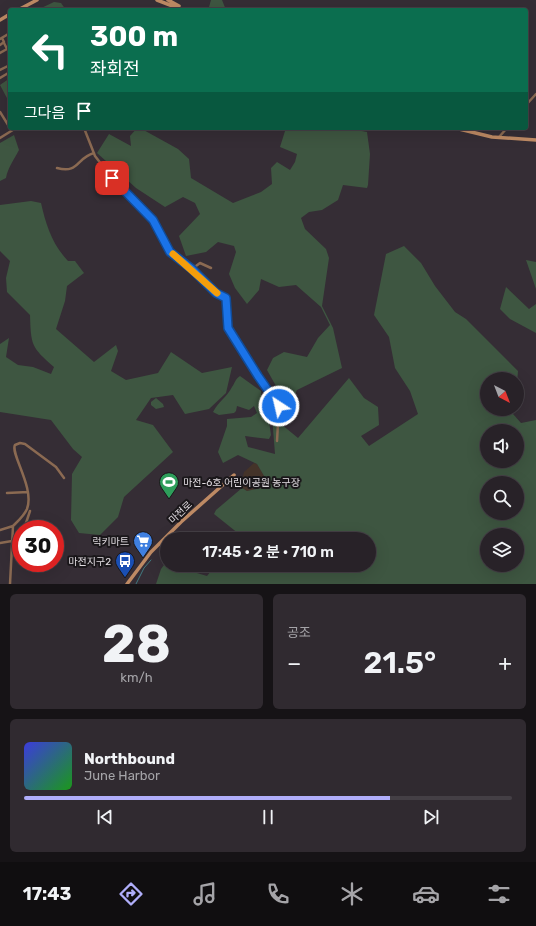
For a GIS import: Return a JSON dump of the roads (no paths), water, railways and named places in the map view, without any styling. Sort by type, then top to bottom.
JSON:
[{"type":"main road","points":[[22,8],[37,0]]},
{"type":"main road","points":[[158,0],[179,8]]},
{"type":"main road","points":[[168,0],[181,8]]},
{"type":"main road","points":[[465,130],[499,137],[536,140]]},
{"type":"main road","name":"마전로","points":[[127,584],[151,552],[181,522],[234,475]]},
{"type":"street","points":[[1,38],[8,48]]},
{"type":"street","points":[[0,45],[4,43]]},
{"type":"street","points":[[528,103],[536,94]]},
{"type":"street","points":[[0,112],[1,117],[8,125]]},
{"type":"street","points":[[0,138],[10,130]]},
{"type":"street","points":[[85,130],[94,153],[112,178],[153,220],[170,252],[192,269],[216,293],[227,300],[228,328],[279,406],[277,441]]},
{"type":"street","points":[[499,137],[505,130]]},
{"type":"street","points":[[57,168],[65,170],[73,169],[84,157],[94,153]]},
{"type":"street","points":[[192,269],[200,263],[211,268]]},
{"type":"street","points":[[20,520],[28,508],[28,492],[26,481],[13,450],[17,444],[23,443],[31,448],[56,467],[64,478]]},
{"type":"street","points":[[7,493],[28,492]]},
{"type":"street","points":[[27,520],[30,511]]},
{"type":"street","points":[[0,530],[12,526]]},
{"type":"street","points":[[0,543],[12,541],[10,584]]},
{"type":"waterway","points":[[136,584],[144,568],[151,560]]},
{"type":"place","name":"마전-6호 어린이공원 농구장","points":[[169,499]]},
{"type":"place","name":"럭키마트","points":[[143,558]]},
{"type":"place","name":"마전지구2","points":[[125,578]]}]
